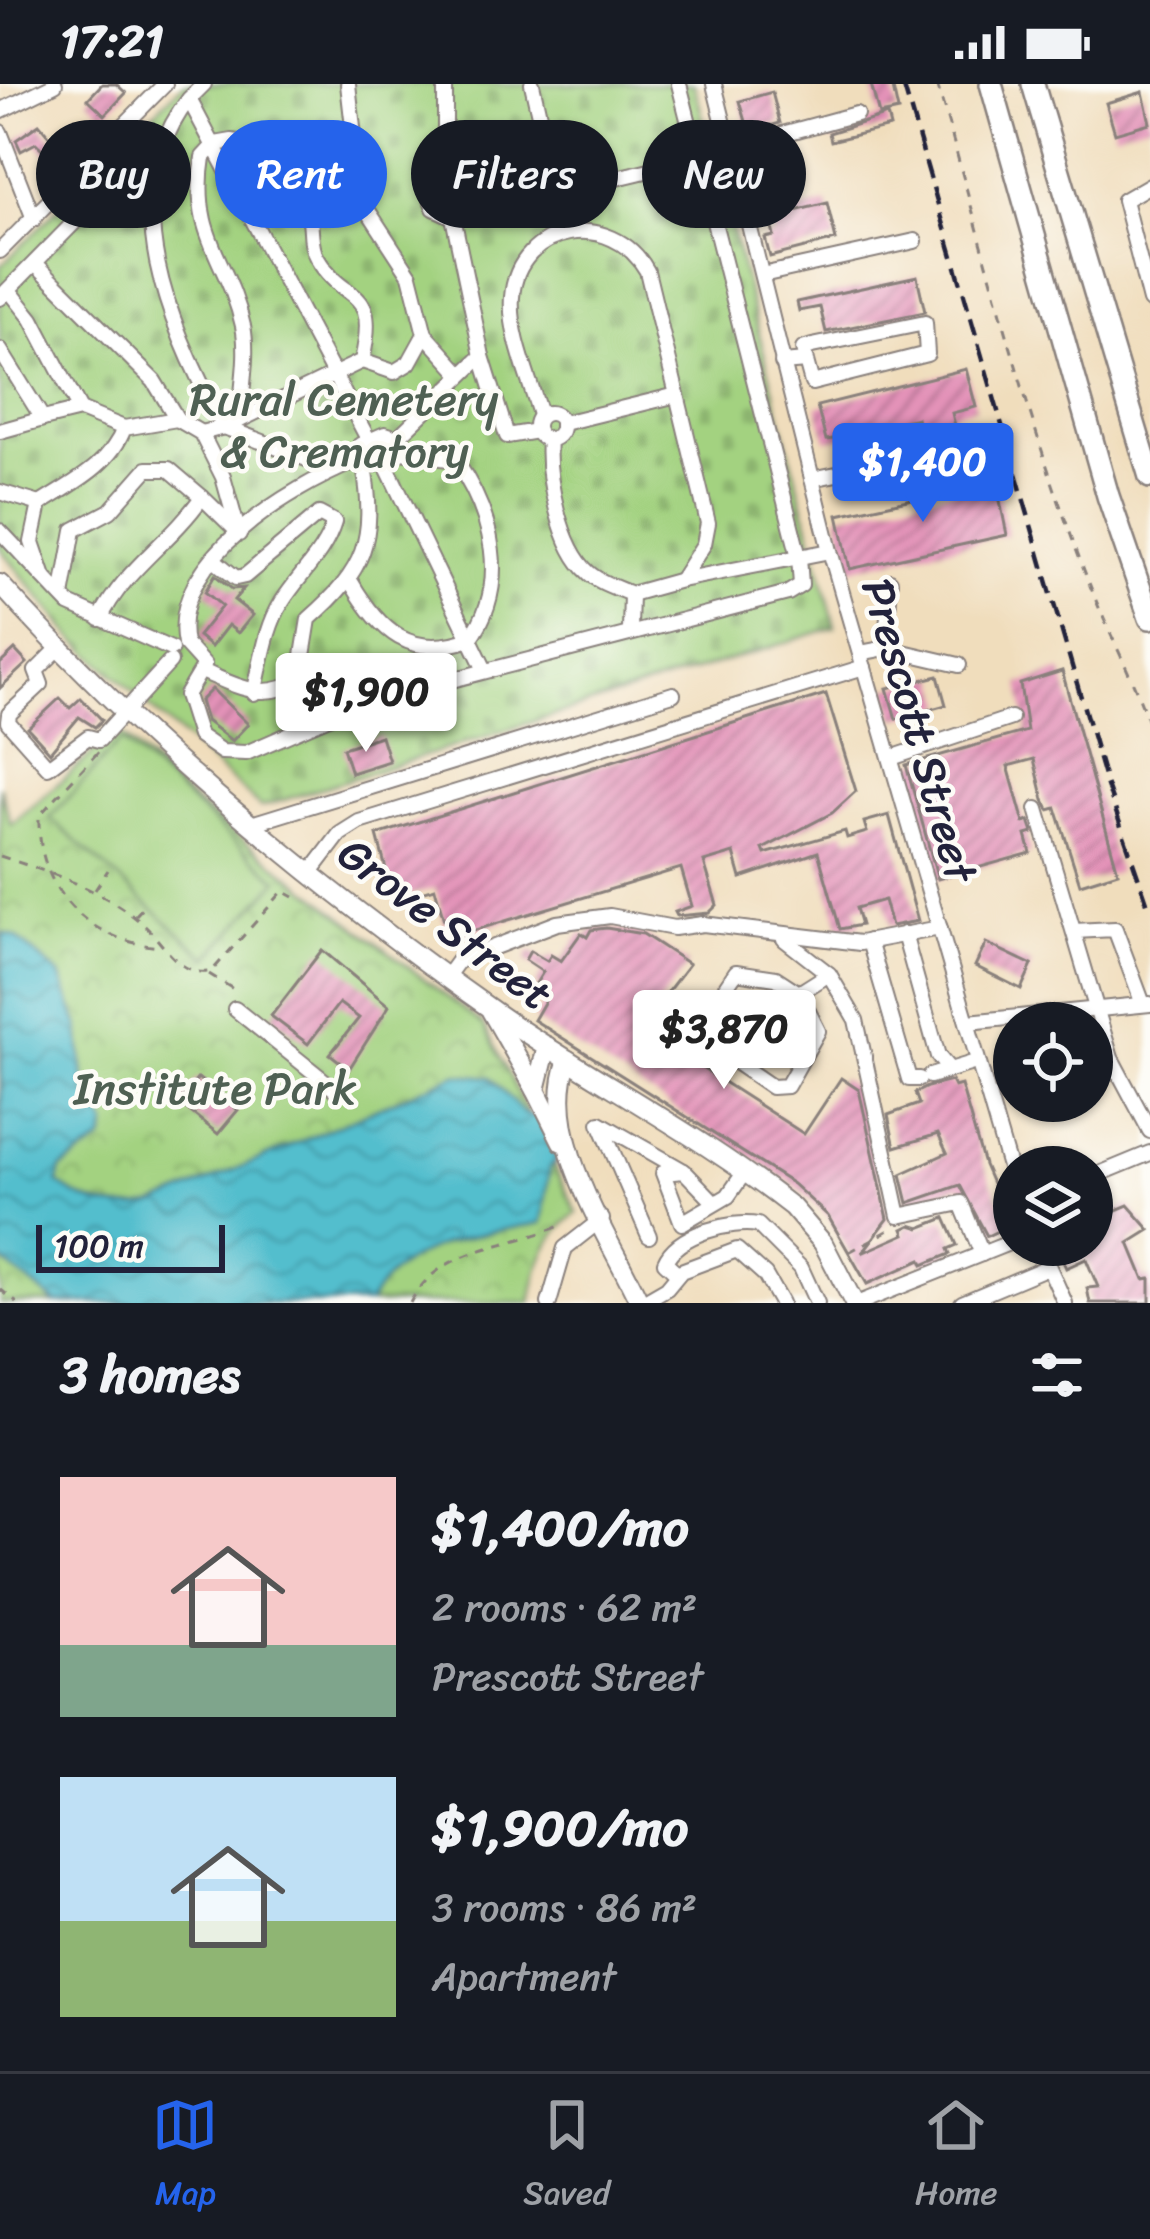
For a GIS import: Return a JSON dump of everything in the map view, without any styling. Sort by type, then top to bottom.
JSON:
[{"type":"highway","points":[[991,84],[1108,496],[1150,618]]},
{"type":"highway","points":[[1033,84],[1150,476]]},
{"type":"main road","name":"Grove Street","points":[[0,584],[126,713],[250,824],[488,1007],[744,1173],[802,1216],[857,1303]]},
{"type":"main road","points":[[488,1007],[575,1160],[641,1303]]},
{"type":"main road","points":[[536,1090],[547,1046]]},
{"type":"main road","points":[[568,1060],[560,1098],[575,1160]]},
{"type":"street","points":[[0,111],[55,84]]},
{"type":"street","points":[[0,251],[165,84]]},
{"type":"street","points":[[348,84],[352,120]]},
{"type":"street","points":[[532,84],[540,120]]},
{"type":"street","points":[[679,84],[689,120]]},
{"type":"street","name":"Prescott Street","points":[[715,84],[724,120]]},
{"type":"street","points":[[442,86],[444,120]]},
{"type":"street","points":[[172,120],[194,90]]},
{"type":"street","points":[[194,90],[215,145],[203,157],[202,214],[212,256],[244,332],[240,420]]},
{"type":"street","points":[[806,128],[856,115]]},
{"type":"street","points":[[0,132],[34,219]]},
{"type":"street","points":[[1150,185],[1124,200],[1150,301]]},
{"type":"street","points":[[69,228],[4,294],[32,319],[80,410]]},
{"type":"street","points":[[154,228],[155,249],[182,347],[224,427],[335,470]]},
{"type":"street","points":[[175,652],[198,676],[254,693],[283,691],[299,680],[309,619],[351,582],[369,507],[359,464],[368,439],[257,228]]},
{"type":"street","points":[[309,228],[320,263],[366,309],[362,361]]},
{"type":"street","points":[[379,228],[410,275],[425,334],[460,374]]},
{"type":"street","points":[[456,228],[482,356],[507,436],[542,429],[562,431],[563,423],[557,414],[542,429]]},
{"type":"street","points":[[0,531],[62,596],[100,619],[175,652],[200,656],[198,676],[186,695],[192,726],[211,748],[236,754],[358,704],[788,593],[800,585],[799,557],[717,228]]},
{"type":"street","name":"Prescott Street","points":[[751,228],[830,551],[1002,1146]]},
{"type":"street","points":[[681,580],[704,544],[709,523],[656,297],[640,257],[604,234],[565,231],[534,249],[523,263],[512,298],[561,513],[578,561],[591,576],[632,594],[830,551]]},
{"type":"street","points":[[762,275],[915,241]]},
{"type":"street","points":[[35,263],[154,381],[177,419],[201,433],[223,477],[239,535]]},
{"type":"street","points":[[926,323],[928,354],[812,383],[806,361],[803,350],[812,346],[926,323]]},
{"type":"street","points":[[201,433],[240,420],[362,361],[381,369],[403,369],[425,334]]},
{"type":"street","points":[[0,350],[43,419]]},
{"type":"street","points":[[60,647],[36,671],[40,684],[9,715],[8,722],[48,767],[88,737],[99,740],[126,713],[175,652],[191,588],[239,535],[297,486],[392,450],[482,356]]},
{"type":"street","points":[[782,363],[806,361]]},
{"type":"street","points":[[563,423],[677,395]]},
{"type":"street","points":[[0,431],[80,410],[124,428],[177,419]]},
{"type":"street","points":[[44,578],[32,542],[40,504],[87,474],[116,445],[124,428]]},
{"type":"street","points":[[368,439],[385,434],[485,670]]},
{"type":"street","points":[[351,582],[396,639],[427,649],[470,639],[494,601],[495,579],[478,500],[455,460],[392,450]]},
{"type":"street","points":[[812,479],[890,464],[923,470]]},
{"type":"street","points":[[62,596],[74,530],[110,511],[147,469],[169,469],[239,535]]},
{"type":"street","points":[[0,492],[40,504]]},
{"type":"street","points":[[100,619],[121,582],[168,543],[202,497]]},
{"type":"street","points":[[214,560],[236,578],[245,576],[319,514],[334,522],[330,538],[268,629],[254,693]]},
{"type":"street","points":[[886,648],[890,581]]},
{"type":"street","points":[[631,630],[632,594]]},
{"type":"street","points":[[311,872],[340,834],[359,822],[862,660],[886,648],[958,664]]},
{"type":"street","points":[[250,824],[673,694]]},
{"type":"street","points":[[891,758],[1012,718]]},
{"type":"street","points":[[1037,809],[1095,1002]]},
{"type":"street","points":[[447,976],[458,961],[556,922],[610,916],[869,941],[940,928]]},
{"type":"street","points":[[1074,931],[1115,929],[1147,1004],[1113,1005]]},
{"type":"street","points":[[904,934],[938,1056],[949,1069]]},
{"type":"street","points":[[781,936],[829,974],[856,1020],[876,1130],[899,1216],[961,1203],[982,1254]]},
{"type":"street","points":[[869,941],[909,1079],[976,1062]]},
{"type":"street","points":[[736,972],[776,978],[799,993],[818,1030],[787,1086],[772,1087],[699,1037],[703,1020],[736,972]]},
{"type":"street","points":[[799,993],[829,974]]},
{"type":"street","points":[[235,1009],[337,1091]]},
{"type":"street","points":[[968,1022],[993,1019]]},
{"type":"street","points":[[1113,1059],[1150,1131]]},
{"type":"street","points":[[650,1236],[601,1123],[684,1171],[715,1203]]},
{"type":"street","points":[[1113,1168],[1150,1153]]},
{"type":"street","points":[[684,1171],[669,1168],[662,1180],[682,1223],[728,1196],[744,1173]]},
{"type":"street","points":[[549,1303],[565,1248],[602,1220]]},
{"type":"street","points":[[678,1274],[665,1262],[677,1247],[724,1225],[763,1228],[801,1268],[817,1303]]},
{"type":"street","points":[[743,1254],[763,1228]]},
{"type":"street","points":[[641,1303],[667,1288],[678,1274],[737,1250],[765,1274],[781,1303]]},
{"type":"street","points":[[857,1303],[993,1250]]},
{"type":"street","points":[[962,1303],[1048,1267],[1065,1303]]},
{"type":"path","points":[[937,84],[1041,440],[1094,596],[1127,660],[1150,728]]},
{"type":"path","points":[[108,740],[39,816],[47,871],[82,919],[118,940],[164,947]]},
{"type":"path","points":[[0,856],[94,891],[134,917],[184,968],[206,973],[233,989]]},
{"type":"path","points":[[94,891],[108,870]]},
{"type":"path","points":[[206,973],[279,895],[288,892],[294,897]]},
{"type":"path","points":[[134,917],[146,904]]},
{"type":"path","points":[[849,1252],[896,1227],[899,1216]]},
{"type":"path","points":[[410,1303],[421,1281],[460,1257],[564,1224]]},
{"type":"path","points":[[0,1289],[17,1303]]},
{"type":"green space","name":"Rural Cemetery & Crematory","points":[[183,84],[694,84],[703,120],[642,120],[642,228],[731,228],[835,627],[261,807],[73,638],[0,548],[0,267],[39,228],[191,228],[191,120],[147,120]]},
{"type":"green space","name":"Institute Park","points":[[118,731],[190,799],[484,1025],[577,1213],[544,1253],[531,1303],[0,1303],[0,786],[11,825]]},
{"type":"green space","points":[[121,740],[278,880],[208,958],[50,818]]},
{"type":"water","points":[[3,933],[16,937],[60,975],[79,1027],[85,1090],[107,1126],[103,1140],[61,1169],[58,1183],[81,1198],[117,1207],[156,1204],[456,1074],[490,1077],[524,1114],[538,1117],[557,1161],[550,1166],[542,1223],[469,1237],[421,1254],[383,1282],[369,1303],[56,1303],[0,1259]]},
{"type":"building","points":[[102,84],[116,84],[126,93],[105,115],[88,99]]},
{"type":"building","points":[[871,84],[892,84],[898,111],[879,115]]},
{"type":"building","points":[[772,92],[779,120],[746,120],[740,101]]},
{"type":"building","points":[[1143,92],[1150,123],[1115,133],[1106,103]]},
{"type":"building","points":[[887,115],[890,127],[831,141],[829,133]]},
{"type":"building","points":[[36,126],[36,143],[21,151],[16,140]]},
{"type":"building","points":[[827,203],[836,240],[770,257],[765,238],[774,236],[772,228],[806,228],[806,208]]},
{"type":"building","points":[[917,276],[925,312],[826,332],[820,307],[799,311],[797,302]]},
{"type":"building","points":[[966,369],[976,407],[952,413],[962,454],[927,460],[917,418],[895,423],[896,430],[826,440],[817,406]]},
{"type":"building","points":[[996,481],[1007,535],[850,569],[838,515]]},
{"type":"building","points":[[215,575],[232,589],[244,588],[234,600],[253,615],[238,633],[228,625],[211,647],[198,636],[222,606],[205,592]]},
{"type":"building","points":[[15,650],[27,663],[0,688],[0,664]]},
{"type":"building","points":[[1062,671],[1118,872],[1080,884],[1056,808],[1049,810],[1044,800],[1034,759],[1008,766],[1024,823],[1029,821],[1033,833],[1026,835],[1031,853],[938,879],[906,765],[1027,731],[1020,684]]},
{"type":"building","points":[[938,676],[946,705],[896,719],[887,688]]},
{"type":"building","points":[[212,689],[248,724],[232,741],[206,721],[200,701]]},
{"type":"building","points":[[826,694],[856,791],[832,813],[763,849],[765,854],[845,831],[847,838],[867,832],[864,822],[889,815],[918,921],[891,926],[884,900],[856,908],[861,925],[840,929],[818,852],[741,878],[734,853],[704,862],[717,905],[709,913],[677,916],[675,912],[692,906],[681,868],[449,938],[435,888],[394,900],[377,835]]},
{"type":"building","points":[[60,698],[70,708],[81,698],[102,720],[95,727],[79,717],[50,752],[28,728]]},
{"type":"building","points":[[381,736],[389,761],[351,773],[343,748]]},
{"type":"building","points":[[591,930],[643,934],[689,964],[658,1004],[669,1013],[657,1032],[666,1037],[663,1043],[804,1134],[841,1078],[859,1090],[888,1219],[862,1253],[905,1234],[903,1229],[911,1225],[920,1228],[945,1218],[957,1245],[948,1249],[950,1254],[923,1265],[921,1260],[867,1284],[828,1216],[793,1184],[534,1020],[549,994],[535,985],[543,972],[525,960],[530,951],[547,961],[551,955],[561,961],[581,933],[587,937]]},
{"type":"building","points":[[986,943],[1032,965],[1021,989],[975,966]]},
{"type":"building","points":[[322,950],[389,1006],[349,1069],[330,1054],[359,1018],[339,1003],[308,1044],[271,1016]]},
{"type":"building","points":[[198,1078],[238,1110],[218,1134],[178,1102]]},
{"type":"building","points":[[951,1081],[954,1087],[961,1085],[993,1186],[993,1233],[987,1236],[960,1185],[908,1203],[901,1174],[947,1153],[938,1134],[895,1147],[888,1115],[919,1104],[915,1093]]},
{"type":"building","points":[[1128,1205],[1150,1230],[1129,1243],[1144,1279],[1150,1278],[1150,1303],[1090,1303],[1087,1288],[1098,1287],[1089,1266],[1113,1266],[1113,1211]]},
{"type":"railway","points":[[903,84],[1105,780],[1150,911]]}]
